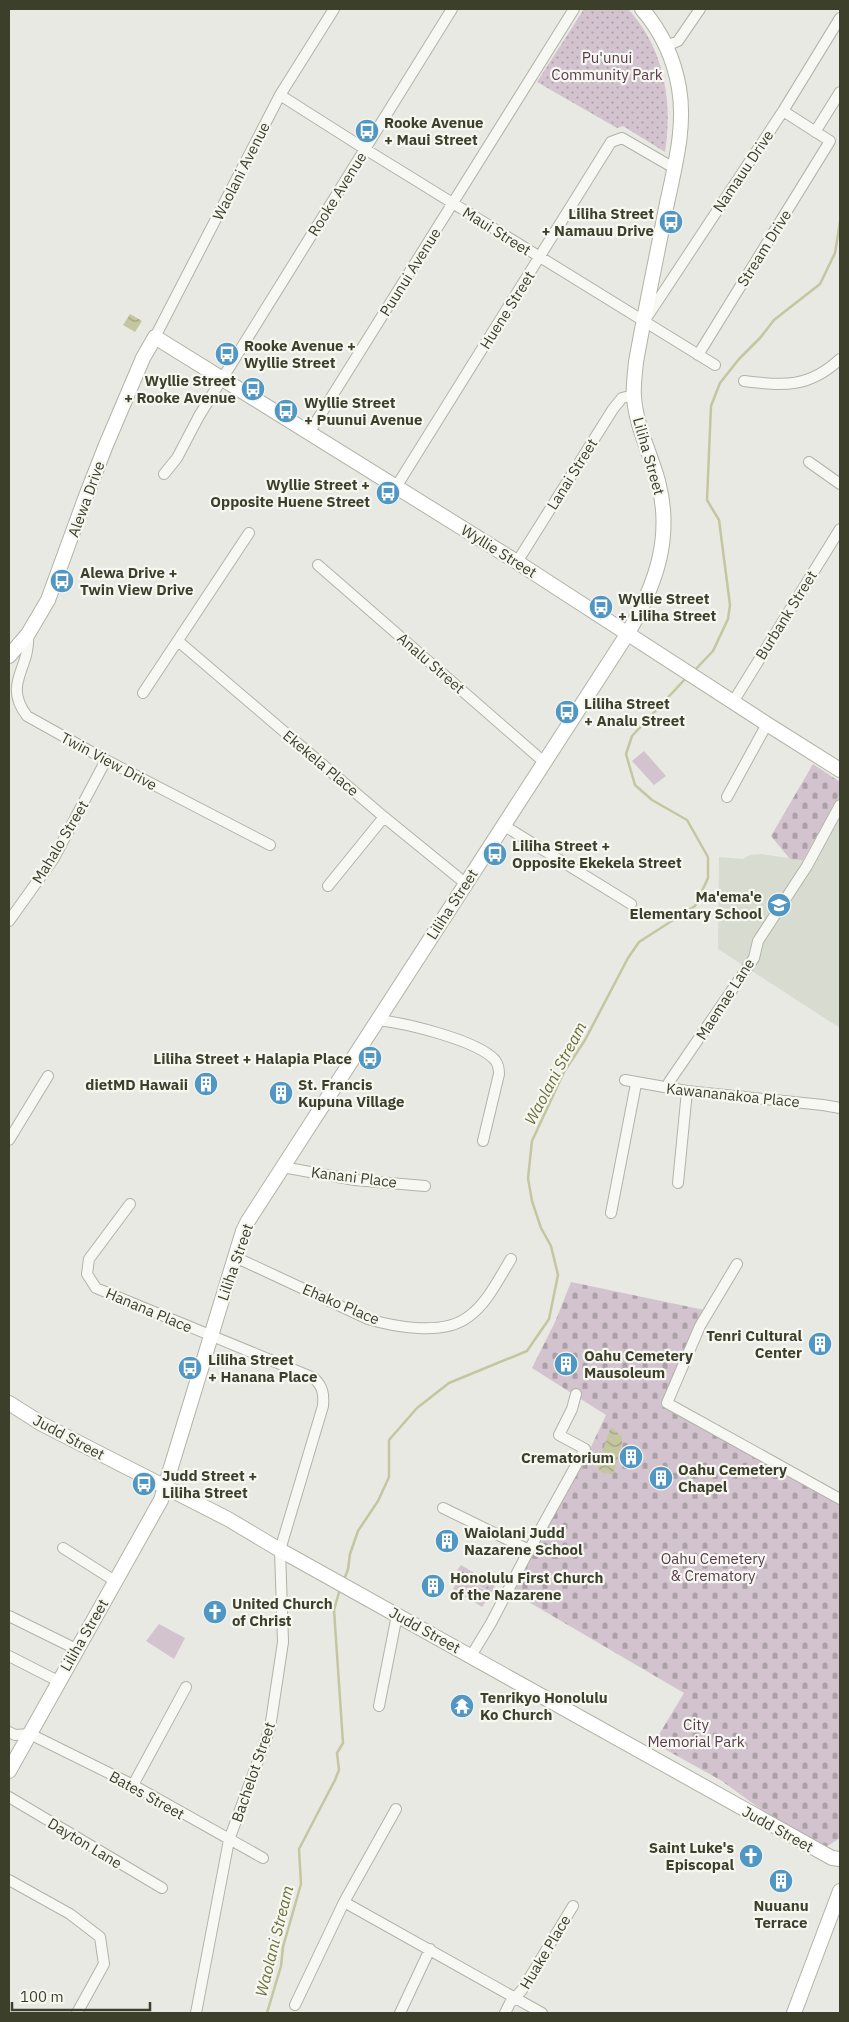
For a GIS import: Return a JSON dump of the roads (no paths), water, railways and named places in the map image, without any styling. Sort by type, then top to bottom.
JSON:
[{"type":"street","name":"Waolani Avenue","points":[[155,337],[280,95],[334,9]]},
{"type":"street","name":"Rooke Avenue","points":[[164,474],[177,458],[199,416],[452,9]]},
{"type":"street","name":"Puunui Avenue","points":[[309,433],[574,9]]},
{"type":"street","name":"Liliha Street","points":[[9,1771],[161,1500],[248,1220],[628,633],[645,605],[657,573],[663,530],[663,510],[658,483],[640,432],[633,394],[643,322],[680,135],[681,110],[679,88],[666,46],[642,9]]},
{"type":"street","points":[[666,46],[678,41],[700,9]]},
{"type":"street","name":"Namauu Drive","points":[[643,322],[783,111],[840,18]]},
{"type":"street","points":[[783,111],[815,132],[840,92]]},
{"type":"street","name":"Maui Street","points":[[280,95],[715,365]]},
{"type":"street","name":"Stream Drive","points":[[698,355],[830,141],[815,132]]},
{"type":"street","name":"Huene Street","points":[[396,487],[611,142],[622,138],[674,168]]},
{"type":"street","name":"Wyllie Street","points":[[155,337],[518,562],[840,770]]},
{"type":"street","name":"Alewa Drive","points":[[9,656],[28,634],[48,600],[106,445],[143,358],[155,337]]},
{"type":"street","points":[[744,381],[781,385],[800,382],[828,370],[840,359]]},
{"type":"street","name":"Lanai Street","points":[[518,562],[613,409],[622,398],[633,394]]},
{"type":"street","points":[[809,462],[840,484]]},
{"type":"street","name":"Burbank Street","points":[[732,702],[840,529]]},
{"type":"street","points":[[143,692],[249,533]]},
{"type":"street","name":"Analu Street","points":[[318,565],[544,762]]},
{"type":"street","name":"Twin View Drive","points":[[28,634],[28,651],[16,686],[16,696],[20,708],[27,716],[106,760],[270,846]]},
{"type":"street","name":"Ekekela Place","points":[[178,641],[384,817],[465,883]]},
{"type":"street","points":[[727,797],[767,724]]},
{"type":"street","name":"Mahalo Street","points":[[9,921],[54,858],[106,760]]},
{"type":"street","name":"Maemae Lane","points":[[668,1088],[670,1082],[754,958],[758,941],[807,866],[840,805]]},
{"type":"street","points":[[328,886],[384,817]]},
{"type":"street","points":[[503,825],[631,904]]},
{"type":"street","points":[[378,1020],[393,1021],[458,1039],[479,1049],[495,1060],[499,1074],[483,1141]]},
{"type":"street","points":[[9,1140],[48,1076]]},
{"type":"street","name":"Kawananakoa Place","points":[[625,1080],[636,1084],[687,1091],[840,1108]]},
{"type":"street","points":[[611,1213],[636,1084]]},
{"type":"street","points":[[678,1183],[687,1091]]},
{"type":"street","name":"Kanani Place","points":[[282,1167],[355,1180],[426,1186]]},
{"type":"street","name":"Hanana Place","points":[[130,1204],[89,1259],[87,1274],[96,1288],[211,1336]]},
{"type":"street","name":"Ehako Place","points":[[235,1257],[379,1322],[434,1328],[453,1325],[468,1317],[484,1300],[511,1259]]},
{"type":"street","points":[[738,1264],[700,1326],[667,1403],[840,1499]]},
{"type":"street","name":"Bachelot Street","points":[[196,2013],[229,1840],[270,1728],[283,1642],[280,1550],[324,1406],[322,1388],[314,1378],[211,1336]]},
{"type":"street","points":[[471,1656],[491,1623],[585,1449],[559,1435],[572,1409],[576,1394]]},
{"type":"street","name":"Judd Street","points":[[9,1403],[42,1424],[228,1519],[745,1811],[832,1858],[840,1860]]},
{"type":"street","points":[[443,1508],[529,1550]]},
{"type":"street","points":[[63,1548],[115,1581]]},
{"type":"street","points":[[378,1706],[397,1615]]},
{"type":"street","points":[[9,1616],[76,1649]]},
{"type":"street","points":[[9,1656],[58,1681]]},
{"type":"street","points":[[133,1786],[186,1687]]},
{"type":"street","points":[[9,1732],[15,1735],[30,1734]]},
{"type":"street","name":"Bates Street","points":[[30,1734],[133,1786],[263,1858]]},
{"type":"street","name":"Dayton Lane","points":[[9,1798],[162,1888]]},
{"type":"street","points":[[295,2005],[344,1902],[396,1809]]},
{"type":"street","points":[[9,1880],[70,1914],[100,1937],[104,1964],[77,2013]]},
{"type":"street","points":[[794,2013],[840,1891]]},
{"type":"street","points":[[344,1902],[542,2013]]},
{"type":"street","name":"Huake Place","points":[[505,2013],[510,2003],[522,1990],[573,1906]]},
{"type":"street","points":[[400,2013],[430,1949]]},
{"type":"water","points":[[130,314],[142,321],[135,332],[123,325]]},
{"type":"water","points":[[611,1427],[622,1437],[622,1444],[613,1474],[602,1473],[597,1466]]},
{"type":"waterway","name":"Waolani Stream","points":[[693,672],[713,651],[728,619],[730,605],[719,520],[707,500],[711,406],[720,383],[739,359],[760,338],[774,320],[820,284],[835,253],[840,222]]},
{"type":"waterway","name":"Waolani Stream","points":[[344,1580],[358,1531],[378,1501],[389,1477],[389,1440],[417,1408],[449,1383],[527,1351],[549,1319],[558,1275],[551,1246],[541,1228],[532,1201],[528,1178],[532,1141],[564,1072],[585,1040],[628,958],[639,942],[695,906],[708,878],[708,857],[687,820],[652,800],[635,785],[626,754],[632,736],[687,677]]},
{"type":"waterway","name":"Waolani Stream","points":[[267,2013],[281,1966],[283,1947],[301,1884],[299,1849],[339,1770],[337,1753],[343,1743],[334,1610],[340,1589]]},
{"type":"place","name":"Rooke Avenue + Maui Street","points":[[367,131]]},
{"type":"place","name":"Liliha Street + Namauu Drive","points":[[671,222]]},
{"type":"place","name":"Rooke Avenue + Wyllie Street","points":[[227,354]]},
{"type":"place","name":"Wyllie Street + Rooke Avenue","points":[[253,389]]},
{"type":"place","name":"Wyllie Street + Puunui Avenue","points":[[286,411]]},
{"type":"place","name":"Wyllie Street + Opposite Huene Street","points":[[388,493]]},
{"type":"place","name":"Alewa Drive + Twin View Drive","points":[[62,581]]},
{"type":"place","name":"Wyllie Street + Liliha Street","points":[[601,607]]},
{"type":"place","name":"Liliha Street + Analu Street","points":[[567,712]]},
{"type":"place","name":"Liliha Street + Opposite Ekekela Street","points":[[495,854]]},
{"type":"place","name":"Ma'ema'e Elementary School","points":[[779,905]]},
{"type":"place","name":"Liliha Street + Halapia Place","points":[[370,1058]]},
{"type":"place","name":"dietMD Hawaii","points":[[206,1084]]},
{"type":"place","name":"St. Francis Kupuna Village","points":[[281,1093]]},
{"type":"place","name":"Tenri Cultural Center","points":[[820,1344]]},
{"type":"place","name":"Oahu Cemetery Mausoleum","points":[[566,1364]]},
{"type":"place","name":"Liliha Street + Hanana Place","points":[[190,1368]]},
{"type":"place","name":"Crematorium","points":[[631,1457]]},
{"type":"place","name":"Oahu Cemetery Chapel","points":[[661,1478]]},
{"type":"place","name":"Judd Street + Liliha Street","points":[[144,1484]]},
{"type":"place","name":"Waiolani Judd Nazarene School","points":[[447,1541]]},
{"type":"place","name":"Honolulu First Church of the Nazarene","points":[[433,1586]]},
{"type":"place","name":"United Church of Christ","points":[[215,1612]]},
{"type":"place","name":"Tenrikyo Honolulu Ko Church","points":[[462,1706]]},
{"type":"place","name":"Saint Luke's Episcopal","points":[[751,1856]]},
{"type":"place","name":"Nuuanu Terrace","points":[[781,1881]]},
{"type":"park label","name":"Pu'unui Community Park","points":[[607,66]]},
{"type":"park label","name":"Oahu Cemetery & Crematory","points":[[713,1566]]},
{"type":"park label","name":"City Memorial Park","points":[[696,1732]]}]
